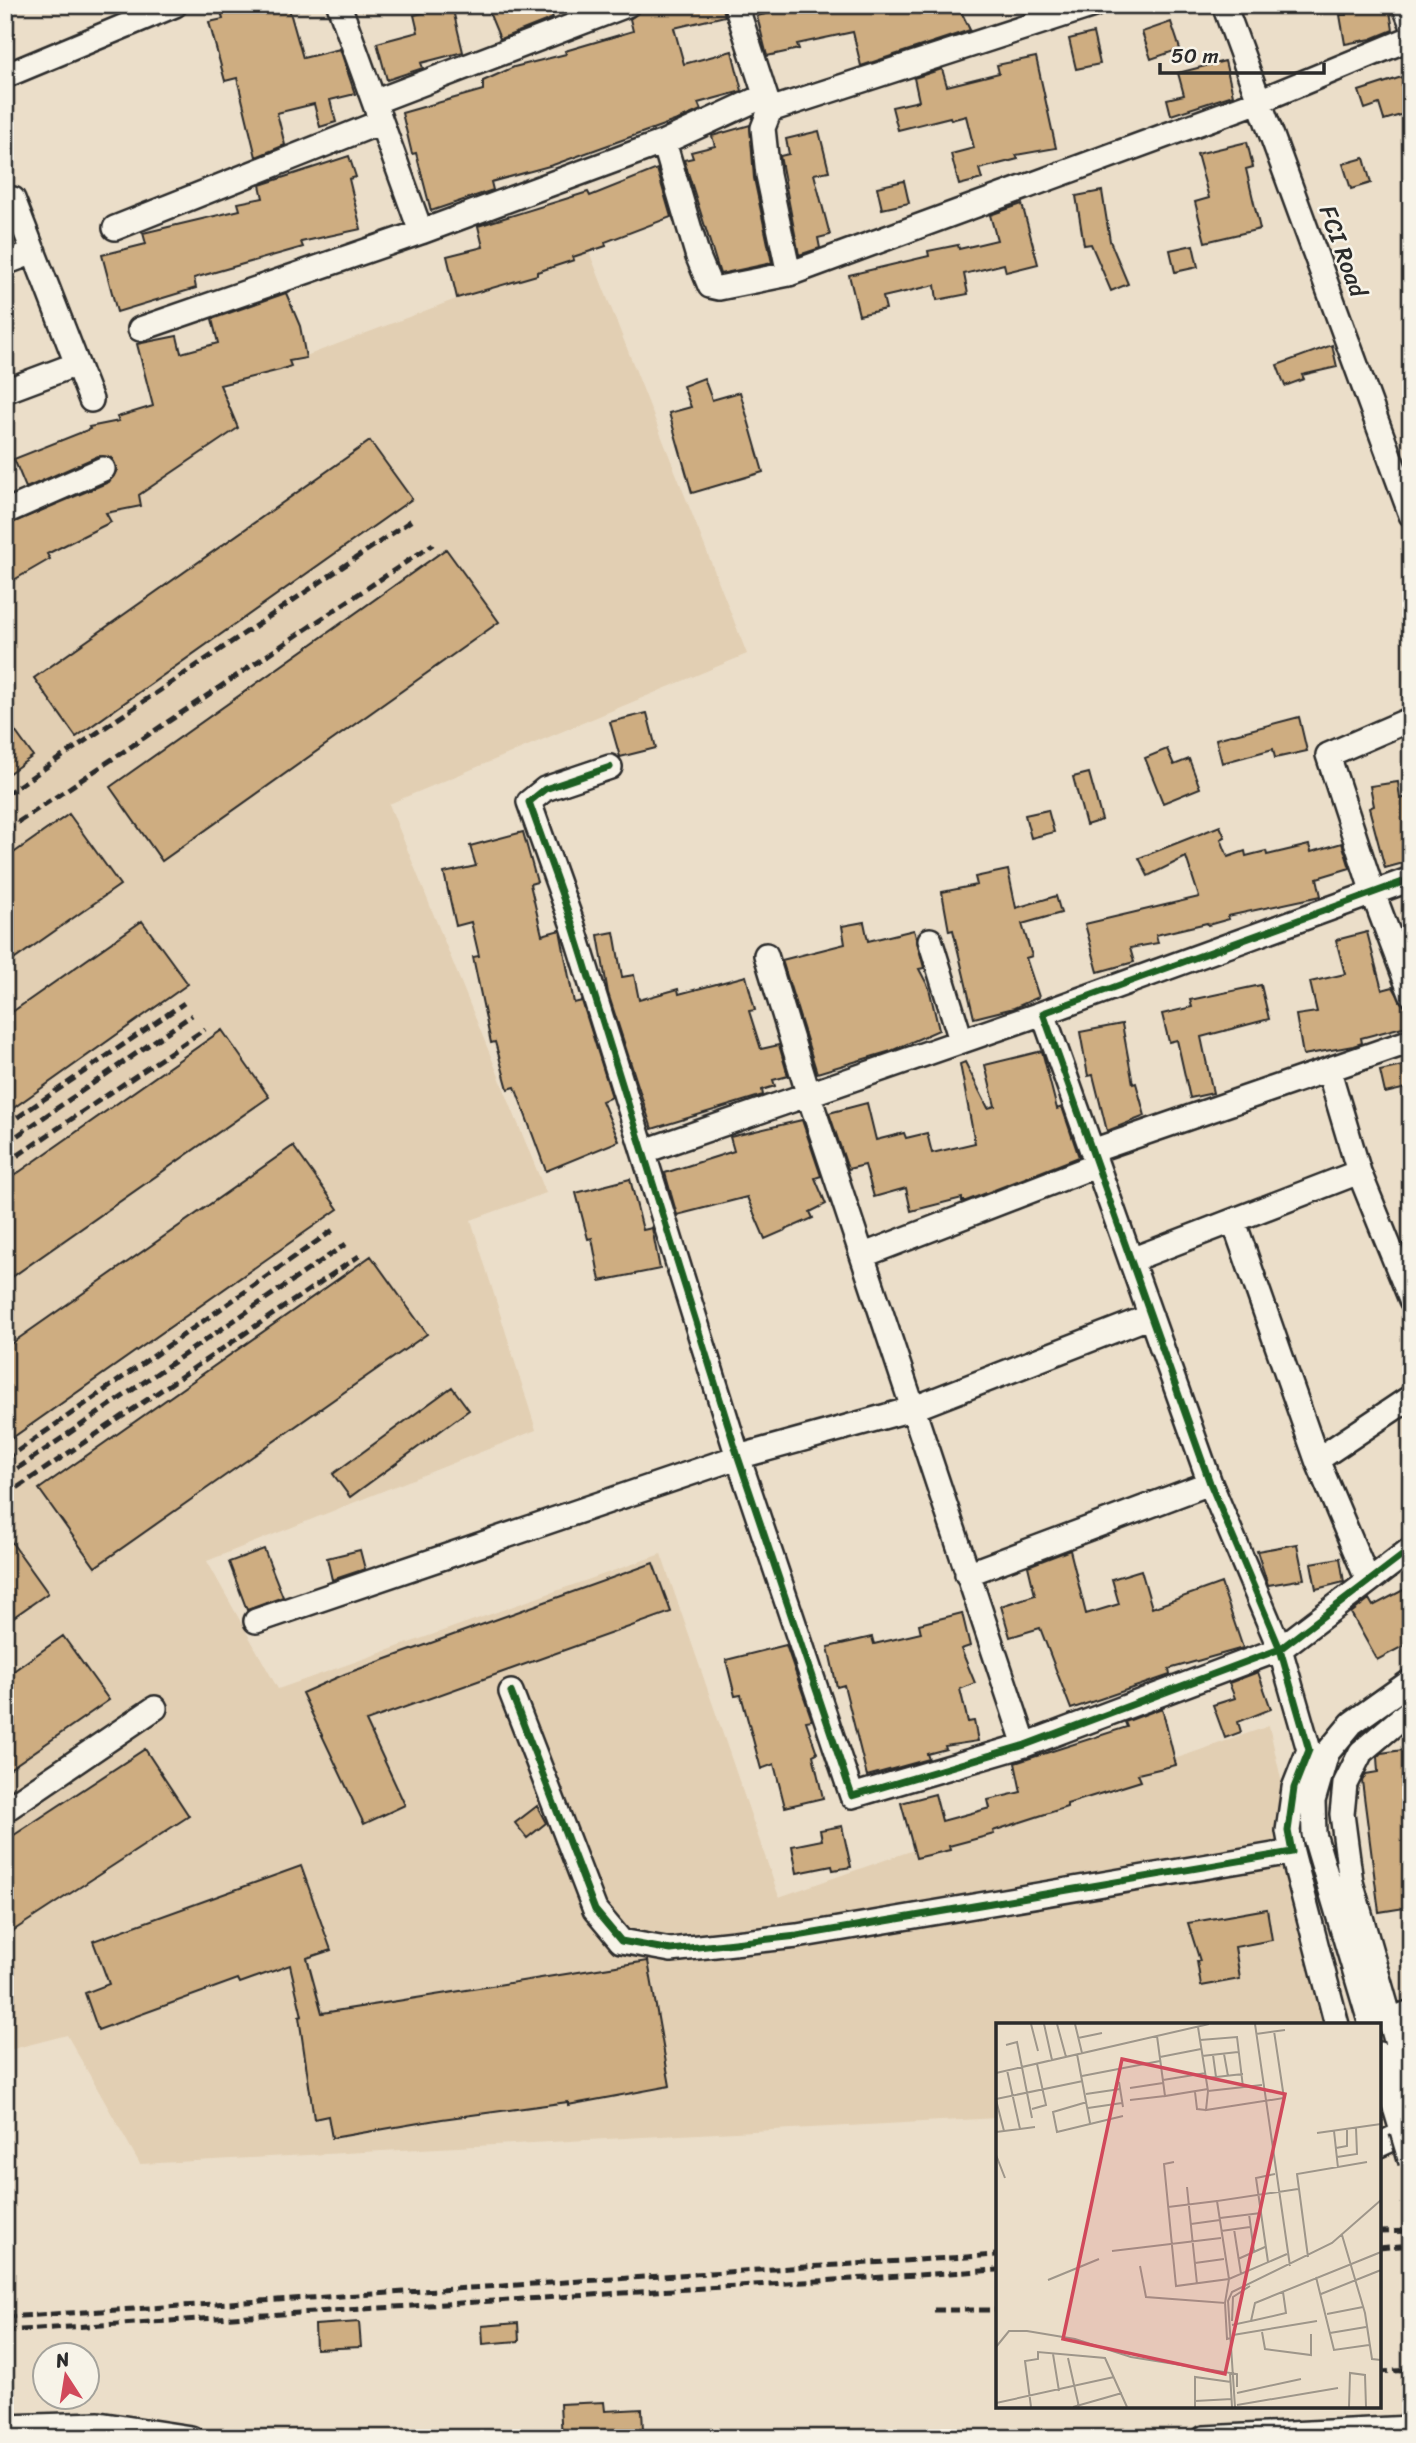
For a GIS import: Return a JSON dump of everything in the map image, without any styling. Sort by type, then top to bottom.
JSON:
[{"type":"street","points":[[5,76],[175,5]]},
{"type":"street","points":[[339,5],[421,232]]},
{"type":"street","points":[[115,228],[627,5]]},
{"type":"street","points":[[140,329],[421,232],[767,103],[1058,12],[1094,5]]},
{"type":"street","name":"FCI Road","points":[[1224,5],[1411,515]]},
{"type":"street","points":[[1404,5],[1411,22]]},
{"type":"street","points":[[739,6],[767,103],[763,128],[768,175],[789,274]]},
{"type":"street","points":[[664,142],[698,257],[710,286],[719,288],[789,274],[1259,101],[1411,38]]},
{"type":"street","points":[[13,199],[91,400]]},
{"type":"street","points":[[5,263],[34,252]]},
{"type":"street","points":[[5,391],[77,364]]},
{"type":"street","points":[[5,512],[103,469]]},
{"type":"street","points":[[1411,719],[1328,755],[1373,893],[1411,994]]},
{"type":"street","points":[[610,767],[545,789],[529,802],[572,923],[645,1151],[738,1457],[852,1796],[1025,1745],[1280,1649],[1411,1549]]},
{"type":"street","points":[[645,1151],[1043,1013],[1411,879]]},
{"type":"street","points":[[930,940],[961,1040]]},
{"type":"street","points":[[766,955],[809,1096],[1025,1745]]},
{"type":"street","points":[[1043,1013],[1210,1483],[1280,1649],[1309,1750],[1294,1788],[1288,1831],[1335,2023]]},
{"type":"street","points":[[864,1255],[1094,1158],[1411,1041]]},
{"type":"street","points":[[1329,1071],[1359,1172],[1411,1300]]},
{"type":"street","points":[[1131,1260],[1359,1172]]},
{"type":"street","points":[[1234,1222],[1317,1461],[1368,1581]]},
{"type":"street","points":[[256,1621],[738,1457],[912,1409],[1151,1316]]},
{"type":"street","points":[[1317,1461],[1411,1397]]},
{"type":"street","points":[[967,1574],[1210,1483]]},
{"type":"street","points":[[1380,2023],[1314,1834],[1313,1801],[1327,1753],[1352,1723],[1411,1681]]},
{"type":"street","points":[[511,1692],[595,1910],[621,1941],[671,1950],[797,1936],[1292,1852]]},
{"type":"street","points":[[5,1810],[155,1708]]},
{"type":"street","points":[[1380,2023],[1351,1882],[1342,1814],[1345,1784],[1361,1752],[1411,1710]]},
{"type":"street","points":[[1380,2023],[1411,2012]]},
{"type":"street","points":[[1381,2025],[1411,2093]]},
{"type":"street","points":[[1381,2061],[1411,2162]]},
{"type":"street","points":[[1381,2144],[1411,2130]]},
{"type":"street","points":[[5,2427],[99,2424],[191,2438]]},
{"type":"street","points":[[1204,2438],[1411,2428]]},
{"type":"shaded area","points":[[588,249],[747,654],[389,804],[546,1193],[471,1220],[536,1430],[207,1561],[278,1689],[661,1554],[779,1897],[1269,1726],[1337,2023],[996,2023],[996,2118],[140,2164],[67,2035],[5,2051],[5,585],[226,430],[214,391]]},
{"type":"building","points":[[219,5],[247,5],[249,12],[274,5],[288,5],[303,58],[340,49],[355,94],[330,100],[336,122],[320,127],[314,104],[277,113],[285,145],[256,157],[237,78],[225,81],[209,22],[223,19]]},
{"type":"building","points":[[486,5],[548,5],[553,18],[500,39]]},
{"type":"building","points":[[641,5],[645,5],[646,11],[657,11],[682,5],[722,5],[725,16],[674,28],[684,64],[732,51],[742,91],[698,103],[701,110],[680,119],[553,165],[491,182],[493,190],[431,211],[402,113],[483,90],[483,81],[514,67],[566,54],[565,51],[633,31],[630,19],[638,13]]},
{"type":"building","points":[[805,5],[958,5],[970,30],[861,66],[853,32],[797,44],[799,49],[767,56],[757,16]]},
{"type":"building","points":[[1345,5],[1389,5],[1393,30],[1371,39],[1345,44],[1340,15],[1346,15]]},
{"type":"building","points":[[452,6],[463,52],[421,63],[423,68],[387,80],[377,43],[418,32],[414,15]]},
{"type":"building","points":[[1171,22],[1180,49],[1151,59],[1142,32]]},
{"type":"building","points":[[1093,33],[1100,64],[1076,69],[1069,39]]},
{"type":"building","points":[[1036,57],[1056,148],[1016,155],[1018,159],[979,169],[982,179],[959,185],[951,154],[974,148],[966,116],[951,120],[950,117],[898,130],[892,107],[919,101],[914,78],[942,69],[947,86],[999,73],[997,65]]},
{"type":"building","points":[[1225,61],[1233,95],[1171,115],[1167,99],[1184,95],[1178,73]]},
{"type":"building","points":[[1411,74],[1411,112],[1384,120],[1379,104],[1365,109],[1359,91]]},
{"type":"building","points":[[750,125],[754,178],[772,263],[720,274],[684,160],[693,158],[691,152],[715,146],[712,136]]},
{"type":"building","points":[[819,131],[829,171],[814,174],[830,235],[818,238],[820,248],[799,255],[780,156],[789,154],[786,139]]},
{"type":"building","points":[[1247,142],[1253,167],[1246,169],[1260,229],[1205,242],[1195,202],[1209,198],[1197,154]]},
{"type":"building","points":[[349,156],[356,177],[349,179],[361,229],[301,242],[303,247],[194,278],[196,288],[117,312],[102,255],[146,244],[143,233],[240,210],[238,203],[263,198],[260,185]]},
{"type":"building","points":[[1364,158],[1371,183],[1351,189],[1343,164]]},
{"type":"building","points":[[657,169],[671,217],[605,242],[606,246],[537,272],[537,275],[457,298],[447,256],[483,247],[478,226],[588,192],[590,196]]},
{"type":"building","points":[[904,181],[909,203],[882,209],[877,187]]},
{"type":"building","points":[[1102,191],[1110,241],[1128,284],[1111,291],[1091,244],[1084,245],[1076,196]]},
{"type":"building","points":[[1022,204],[1038,264],[1006,272],[1004,264],[964,274],[968,294],[937,300],[935,285],[883,297],[886,309],[859,315],[849,275],[929,256],[928,251],[958,245],[959,249],[997,240],[990,215]]},
{"type":"building","points":[[1193,245],[1198,267],[1175,272],[1170,250]]},
{"type":"building","points":[[286,293],[300,326],[306,358],[289,361],[291,366],[280,370],[220,385],[238,428],[139,495],[141,506],[106,513],[111,522],[47,554],[50,559],[5,585],[5,526],[109,482],[117,470],[112,458],[98,456],[26,488],[14,459],[90,429],[89,427],[119,421],[117,417],[153,406],[137,344],[177,336],[181,353],[218,343],[212,319]]},
{"type":"building","points":[[1332,345],[1337,367],[1302,375],[1304,379],[1285,386],[1277,365]]},
{"type":"building","points":[[704,378],[712,400],[740,392],[763,472],[692,493],[669,413],[691,407],[683,386]]},
{"type":"building","points":[[370,441],[412,499],[76,737],[34,678]]},
{"type":"building","points":[[446,549],[499,622],[162,861],[110,787]]},
{"type":"building","points":[[647,713],[656,748],[620,757],[610,722]]},
{"type":"building","points":[[5,717],[33,756],[5,776]]},
{"type":"building","points":[[1299,717],[1307,751],[1275,758],[1273,749],[1222,763],[1216,739]]},
{"type":"building","points":[[1167,749],[1174,765],[1189,759],[1200,788],[1163,803],[1145,758]]},
{"type":"building","points":[[1089,773],[1102,820],[1086,825],[1073,777]]},
{"type":"building","points":[[1398,782],[1400,799],[1411,796],[1411,861],[1385,868],[1369,808],[1374,806],[1370,786]]},
{"type":"building","points":[[1048,810],[1054,832],[1031,838],[1025,815]]},
{"type":"building","points":[[69,814],[120,885],[5,966],[5,859]]},
{"type":"building","points":[[1220,826],[1225,837],[1221,839],[1228,857],[1245,851],[1246,856],[1266,851],[1267,855],[1309,845],[1311,852],[1342,843],[1350,868],[1317,878],[1321,896],[1228,916],[1229,919],[1208,925],[1207,923],[1156,935],[1158,943],[1130,948],[1134,962],[1098,972],[1085,924],[1199,897],[1186,857],[1148,876],[1139,858]]},
{"type":"building","points":[[523,832],[537,882],[530,884],[542,935],[560,930],[574,1003],[582,1001],[612,1097],[602,1101],[619,1141],[546,1171],[515,1087],[508,1089],[495,1042],[491,1043],[473,957],[479,956],[471,922],[456,926],[444,873],[476,866],[470,846]]},
{"type":"building","points":[[1008,870],[1016,908],[1056,896],[1061,913],[1022,924],[1032,956],[1026,958],[1039,997],[1014,1008],[974,1018],[953,930],[949,931],[942,892],[977,885],[975,877]]},
{"type":"building","points":[[142,921],[188,984],[5,1114],[5,1017]]},
{"type":"building","points":[[864,922],[868,941],[914,930],[924,968],[919,969],[929,988],[939,1030],[891,1051],[817,1073],[782,960],[845,944],[842,926]]},
{"type":"building","points":[[614,932],[622,977],[634,975],[639,1000],[678,989],[679,994],[746,976],[755,1010],[749,1011],[761,1049],[779,1045],[788,1076],[773,1080],[775,1086],[762,1090],[763,1095],[652,1129],[608,993],[598,935]]},
{"type":"building","points":[[1367,932],[1382,990],[1393,987],[1404,1006],[1410,1025],[1361,1038],[1362,1043],[1353,1046],[1303,1055],[1296,1015],[1317,1012],[1310,982],[1345,974],[1336,940]]},
{"type":"building","points":[[1261,985],[1269,1019],[1201,1037],[1213,1093],[1190,1098],[1177,1040],[1169,1042],[1162,1014],[1192,1007],[1190,1000]]},
{"type":"building","points":[[1122,1024],[1133,1084],[1136,1083],[1145,1116],[1107,1131],[1093,1075],[1088,1076],[1080,1032]]},
{"type":"building","points":[[222,1030],[269,1097],[5,1282],[5,1182]]},
{"type":"building","points":[[1042,1051],[1057,1109],[1062,1107],[1079,1157],[966,1201],[962,1201],[962,1198],[911,1211],[906,1188],[874,1197],[865,1165],[848,1169],[829,1113],[867,1103],[876,1140],[904,1133],[906,1138],[927,1133],[932,1153],[975,1143],[960,1064],[965,1062],[988,1108],[995,1106],[985,1065]]},
{"type":"building","points":[[1411,1064],[1411,1087],[1385,1093],[1380,1071]]},
{"type":"building","points":[[802,1120],[821,1176],[815,1178],[826,1204],[810,1212],[813,1218],[765,1239],[747,1197],[677,1215],[665,1173],[734,1151],[730,1137]]},
{"type":"building","points":[[293,1146],[338,1209],[5,1443],[5,1348]]},
{"type":"building","points":[[630,1179],[643,1230],[652,1228],[660,1269],[600,1281],[592,1238],[588,1239],[576,1193]]},
{"type":"building","points":[[371,1256],[427,1334],[95,1567],[39,1489]]},
{"type":"building","points":[[452,1387],[469,1410],[350,1497],[333,1474]]},
{"type":"building","points":[[5,1533],[48,1593],[5,1623]]},
{"type":"building","points":[[1297,1544],[1304,1579],[1268,1585],[1257,1551]]},
{"type":"building","points":[[264,1549],[283,1597],[247,1610],[229,1562]]},
{"type":"building","points":[[360,1550],[365,1569],[332,1580],[327,1558]]},
{"type":"building","points":[[1070,1550],[1086,1614],[1119,1604],[1112,1579],[1141,1570],[1152,1608],[1221,1583],[1243,1648],[1169,1669],[1170,1675],[1071,1709],[1040,1628],[1010,1637],[1001,1606],[1035,1595],[1028,1566]]},
{"type":"building","points":[[1340,1558],[1344,1582],[1316,1589],[1311,1563]]},
{"type":"building","points":[[653,1563],[671,1612],[366,1721],[405,1805],[364,1824],[302,1693],[345,1674]]},
{"type":"building","points":[[1411,1586],[1411,1642],[1377,1660],[1351,1613],[1369,1599],[1373,1606]]},
{"type":"building","points":[[962,1613],[970,1646],[961,1649],[975,1683],[960,1689],[968,1722],[974,1721],[978,1741],[945,1746],[946,1749],[927,1754],[929,1759],[867,1776],[844,1685],[837,1687],[828,1647],[872,1637],[874,1644],[921,1633],[919,1624]]},
{"type":"building","points":[[63,1636],[109,1700],[5,1772],[5,1677]]},
{"type":"building","points":[[786,1645],[812,1720],[806,1721],[817,1753],[813,1755],[823,1798],[785,1807],[774,1764],[761,1769],[741,1695],[735,1696],[726,1660]]},
{"type":"building","points":[[1258,1672],[1271,1709],[1238,1722],[1241,1732],[1225,1738],[1213,1705],[1235,1698],[1229,1683]]},
{"type":"building","points":[[1162,1708],[1176,1765],[1138,1774],[1141,1781],[1067,1804],[1067,1807],[993,1831],[994,1834],[949,1846],[950,1850],[916,1858],[901,1803],[935,1794],[942,1821],[990,1808],[988,1800],[1021,1792],[1015,1763],[1127,1727],[1125,1722]]},
{"type":"building","points":[[145,1749],[189,1816],[5,1936],[5,1841]]},
{"type":"building","points":[[1411,1749],[1411,1907],[1379,1912],[1362,1781],[1366,1774],[1378,1772],[1377,1757],[1381,1753]]},
{"type":"building","points":[[537,1806],[546,1823],[527,1838],[515,1823]]},
{"type":"building","points":[[842,1826],[851,1867],[833,1870],[832,1866],[797,1873],[792,1846],[822,1840],[820,1830]]},
{"type":"building","points":[[301,1866],[331,1950],[307,1958],[322,2013],[648,1961],[670,2086],[568,2105],[568,2102],[442,2119],[332,2138],[328,2116],[314,2119],[299,2017],[302,2016],[290,1965],[240,1983],[238,1979],[98,2030],[85,1993],[109,1984],[93,1941]]},
{"type":"building","points":[[1267,1909],[1272,1940],[1235,1947],[1240,1979],[1201,1986],[1197,1961],[1200,1961],[1188,1923]]},
{"type":"building","points":[[359,2322],[361,2347],[316,2349],[315,2325]]},
{"type":"building","points":[[518,2323],[519,2341],[483,2344],[482,2326]]},
{"type":"building","points":[[604,2402],[605,2411],[642,2409],[643,2430],[609,2432],[609,2438],[562,2438],[560,2404]]},
{"type":"railway","points":[[5,795],[415,518]]},
{"type":"railway","points":[[5,831],[433,544]]},
{"type":"railway","points":[[5,1126],[184,1003]]},
{"type":"railway","points":[[5,1144],[192,1015]]},
{"type":"railway","points":[[5,1164],[205,1029]]},
{"type":"railway","points":[[5,1460],[336,1228]]},
{"type":"railway","points":[[5,1477],[346,1244]]},
{"type":"railway","points":[[5,1496],[359,1256]]},
{"type":"railway","points":[[1381,2232],[1411,2231]]},
{"type":"railway","points":[[1381,2248],[1411,2245]]},
{"type":"railway","points":[[5,2317],[996,2255]]},
{"type":"railway","points":[[5,2331],[996,2270]]},
{"type":"railway","points":[[934,2310],[996,2310]]},
{"type":"railway","points":[[1381,2372],[1411,2370]]},
{"type":"cycle path","points":[[610,767],[545,789],[529,802],[572,923],[738,1457],[852,1796],[1025,1745],[1280,1649],[1411,1549]]},
{"type":"cycle path","points":[[511,1692],[595,1910],[621,1941],[671,1950],[797,1936],[1292,1852],[1288,1831],[1294,1788],[1309,1750],[1280,1649],[1210,1483],[1043,1013],[1411,879]]}]
